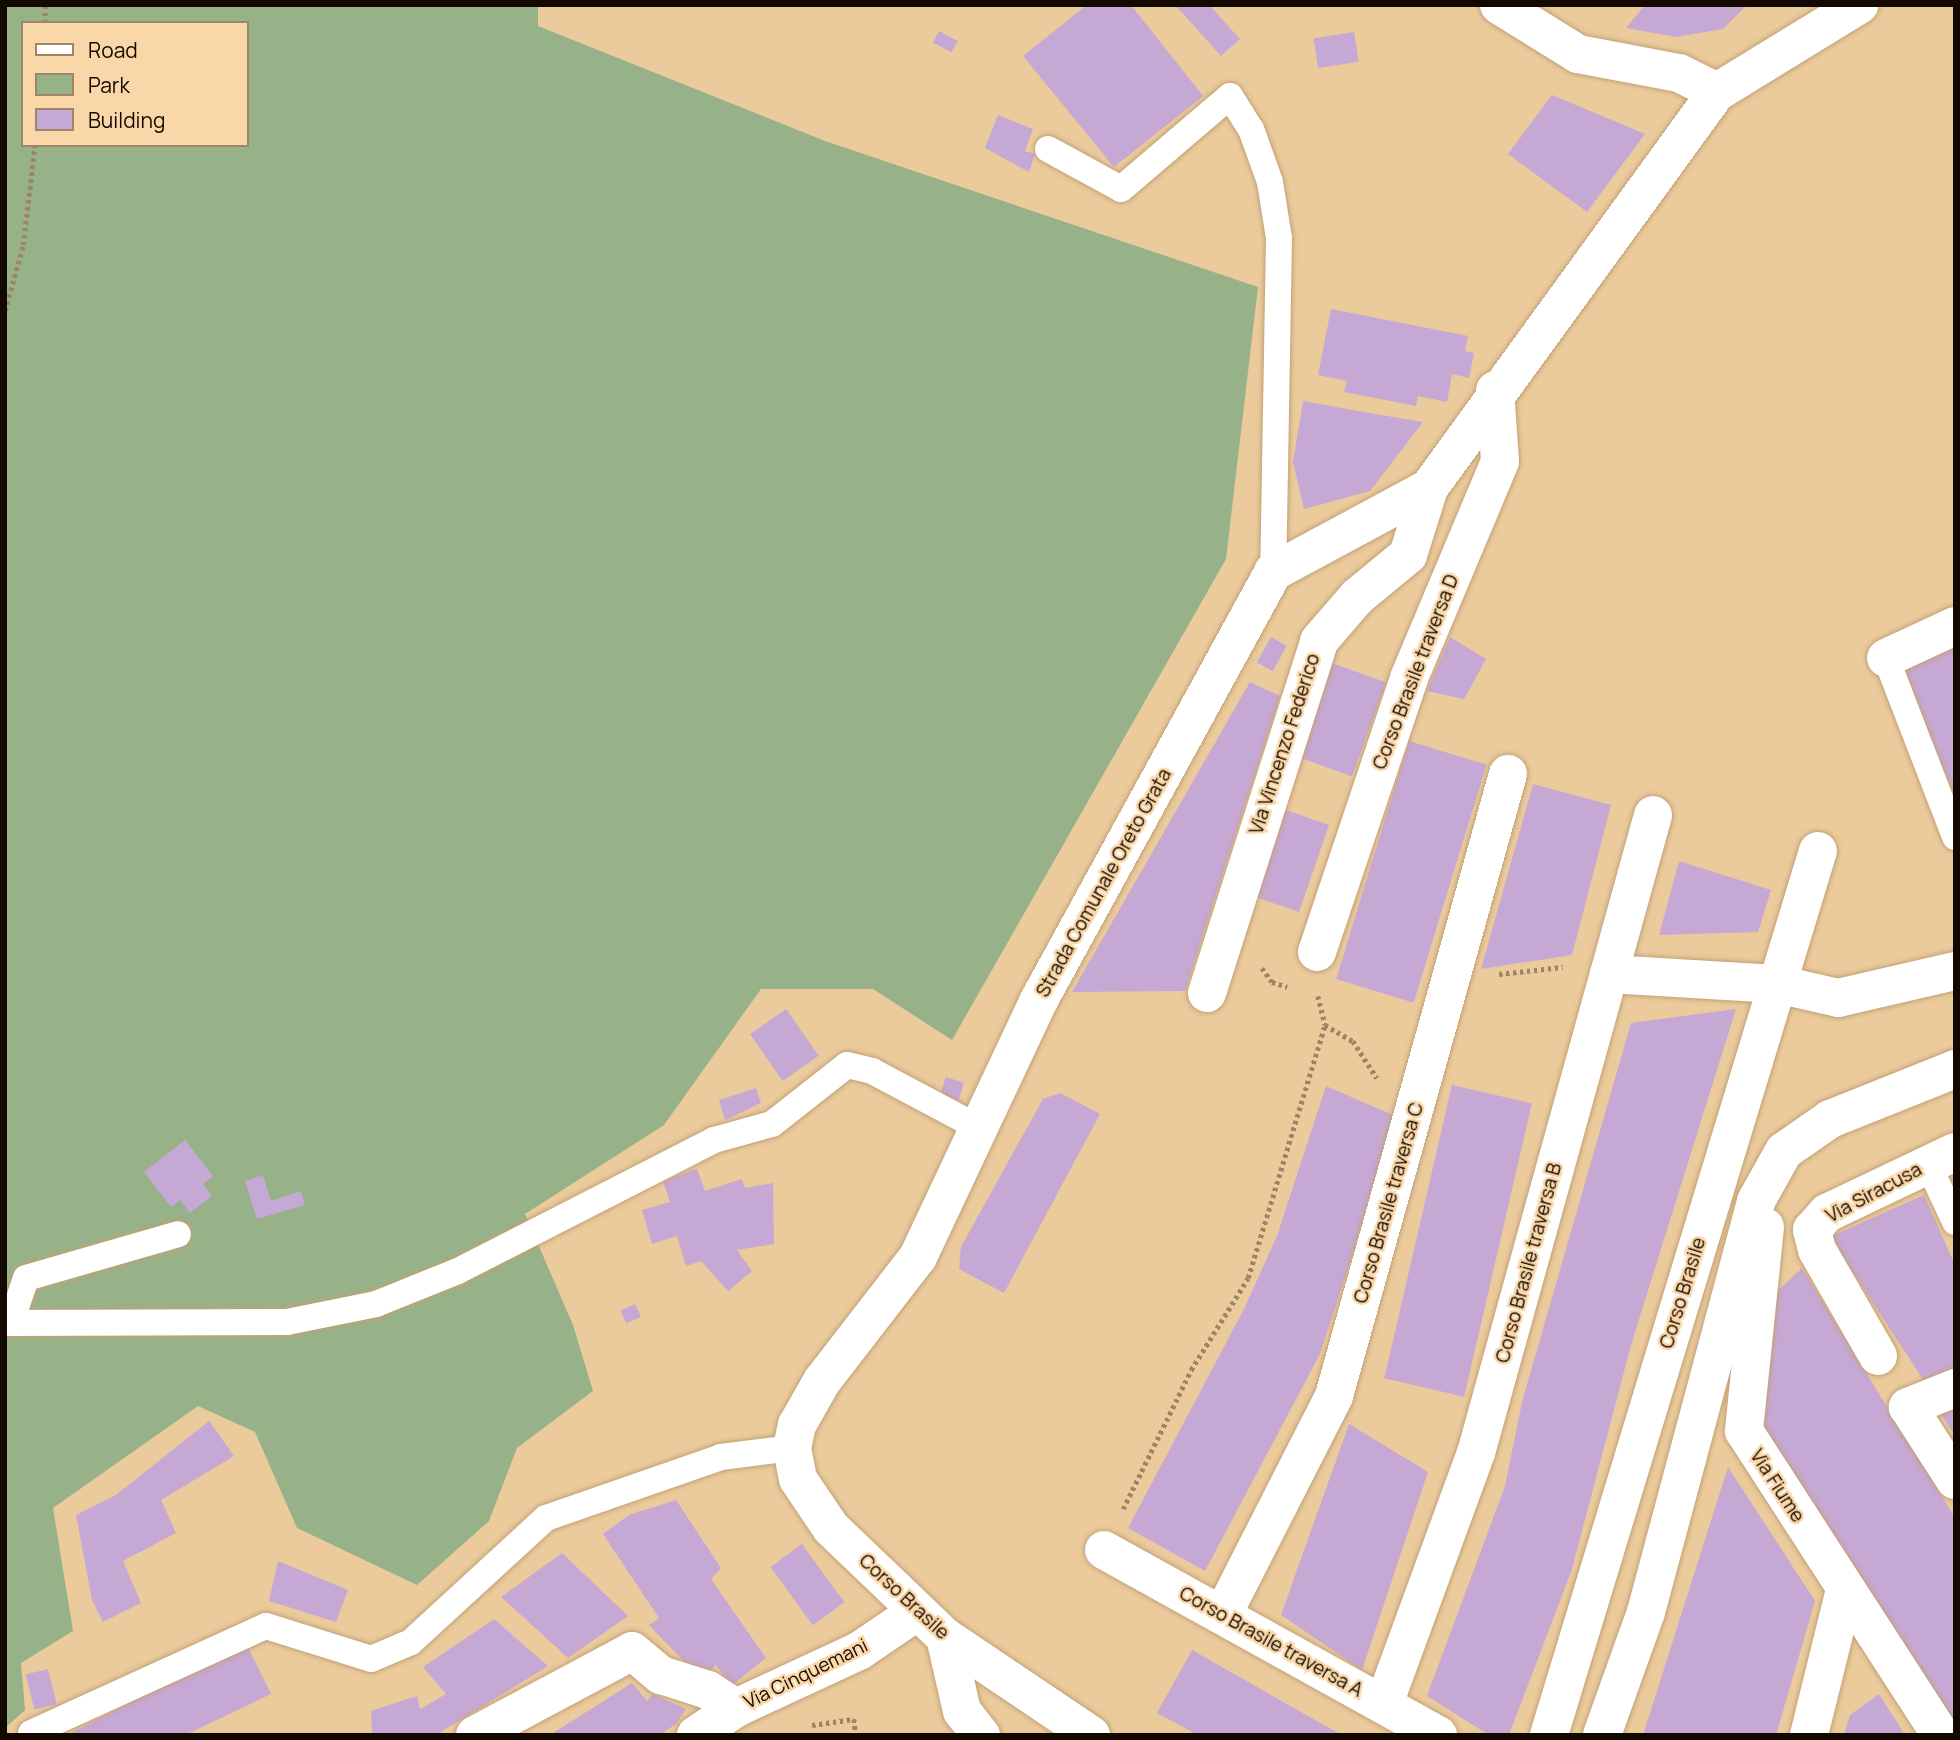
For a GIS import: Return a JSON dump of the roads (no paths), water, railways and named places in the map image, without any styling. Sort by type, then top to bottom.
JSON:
[{"type":"street","points":[[1499,5],[1578,54],[1679,73],[1717,92]]},
{"type":"street","points":[[1273,572],[1429,488],[1495,390],[1717,92],[1859,5]]},
{"type":"street","name":"Corso Brasile traversa D","points":[[1317,952],[1409,678],[1500,461],[1495,390]]},
{"type":"street","name":"Via Vincenzo Federico","points":[[1206,993],[1320,641],[1357,597],[1408,555],[1429,488]]},
{"type":"street","name":"Strada Comunale Oreto Grata","points":[[792,1448],[797,1425],[822,1381],[918,1257],[1038,1000],[1273,572]]},
{"type":"street","points":[[1886,658],[1955,626]]},
{"type":"street","name":"Corso Brasile traversa C","points":[[1223,1614],[1334,1396],[1455,978],[1508,774]]},
{"type":"street","name":"Corso Brasile traversa B","points":[[1384,1704],[1476,1453],[1653,815]]},
{"type":"street","name":"Corso Brasile","points":[[1549,1735],[1818,851]]},
{"type":"street","points":[[1609,974],[1777,984],[1838,998],[1955,971]]},
{"type":"street","points":[[1602,1735],[1646,1612],[1756,1201],[1784,1151],[1830,1119],[1955,1069]]},
{"type":"street","name":"Via Siracusa","points":[[1878,1356],[1817,1250],[1812,1230],[1827,1213],[1942,1158]]},
{"type":"street","name":"Via Fiume","points":[[1756,1201],[1767,1252],[1744,1431],[1941,1735]]},
{"type":"street","points":[[1955,1388],[1908,1407],[1955,1480]]},
{"type":"street","name":"Corso Brasile","points":[[792,1448],[798,1479],[831,1528],[915,1613],[945,1637],[1090,1735]]},
{"type":"street","name":"Corso Brasile traversa A","points":[[1104,1549],[1438,1735]]},
{"type":"street","points":[[1808,1735],[1845,1589]]},
{"type":"street","name":"Via Cinquemani","points":[[696,1735],[736,1708],[859,1651],[915,1613]]},
{"type":"street","points":[[945,1637],[962,1711],[981,1735]]},
{"type":"street","points":[[475,1735],[632,1651],[662,1675],[708,1690],[736,1708]]},
{"type":"lane","points":[[1048,149],[1121,189],[1230,96],[1251,129],[1270,182],[1279,238],[1273,572]]},
{"type":"lane","points":[[1886,658],[1955,837]]},
{"type":"lane","points":[[178,1234],[26,1278],[8,1323],[287,1322],[376,1304],[458,1271],[715,1140],[772,1124],[847,1065],[872,1071],[979,1128]]},
{"type":"lane","points":[[1942,1158],[1955,1222]]},
{"type":"lane","points":[[31,1733],[266,1626],[371,1660],[411,1642],[546,1518],[721,1457],[792,1448]]}]
